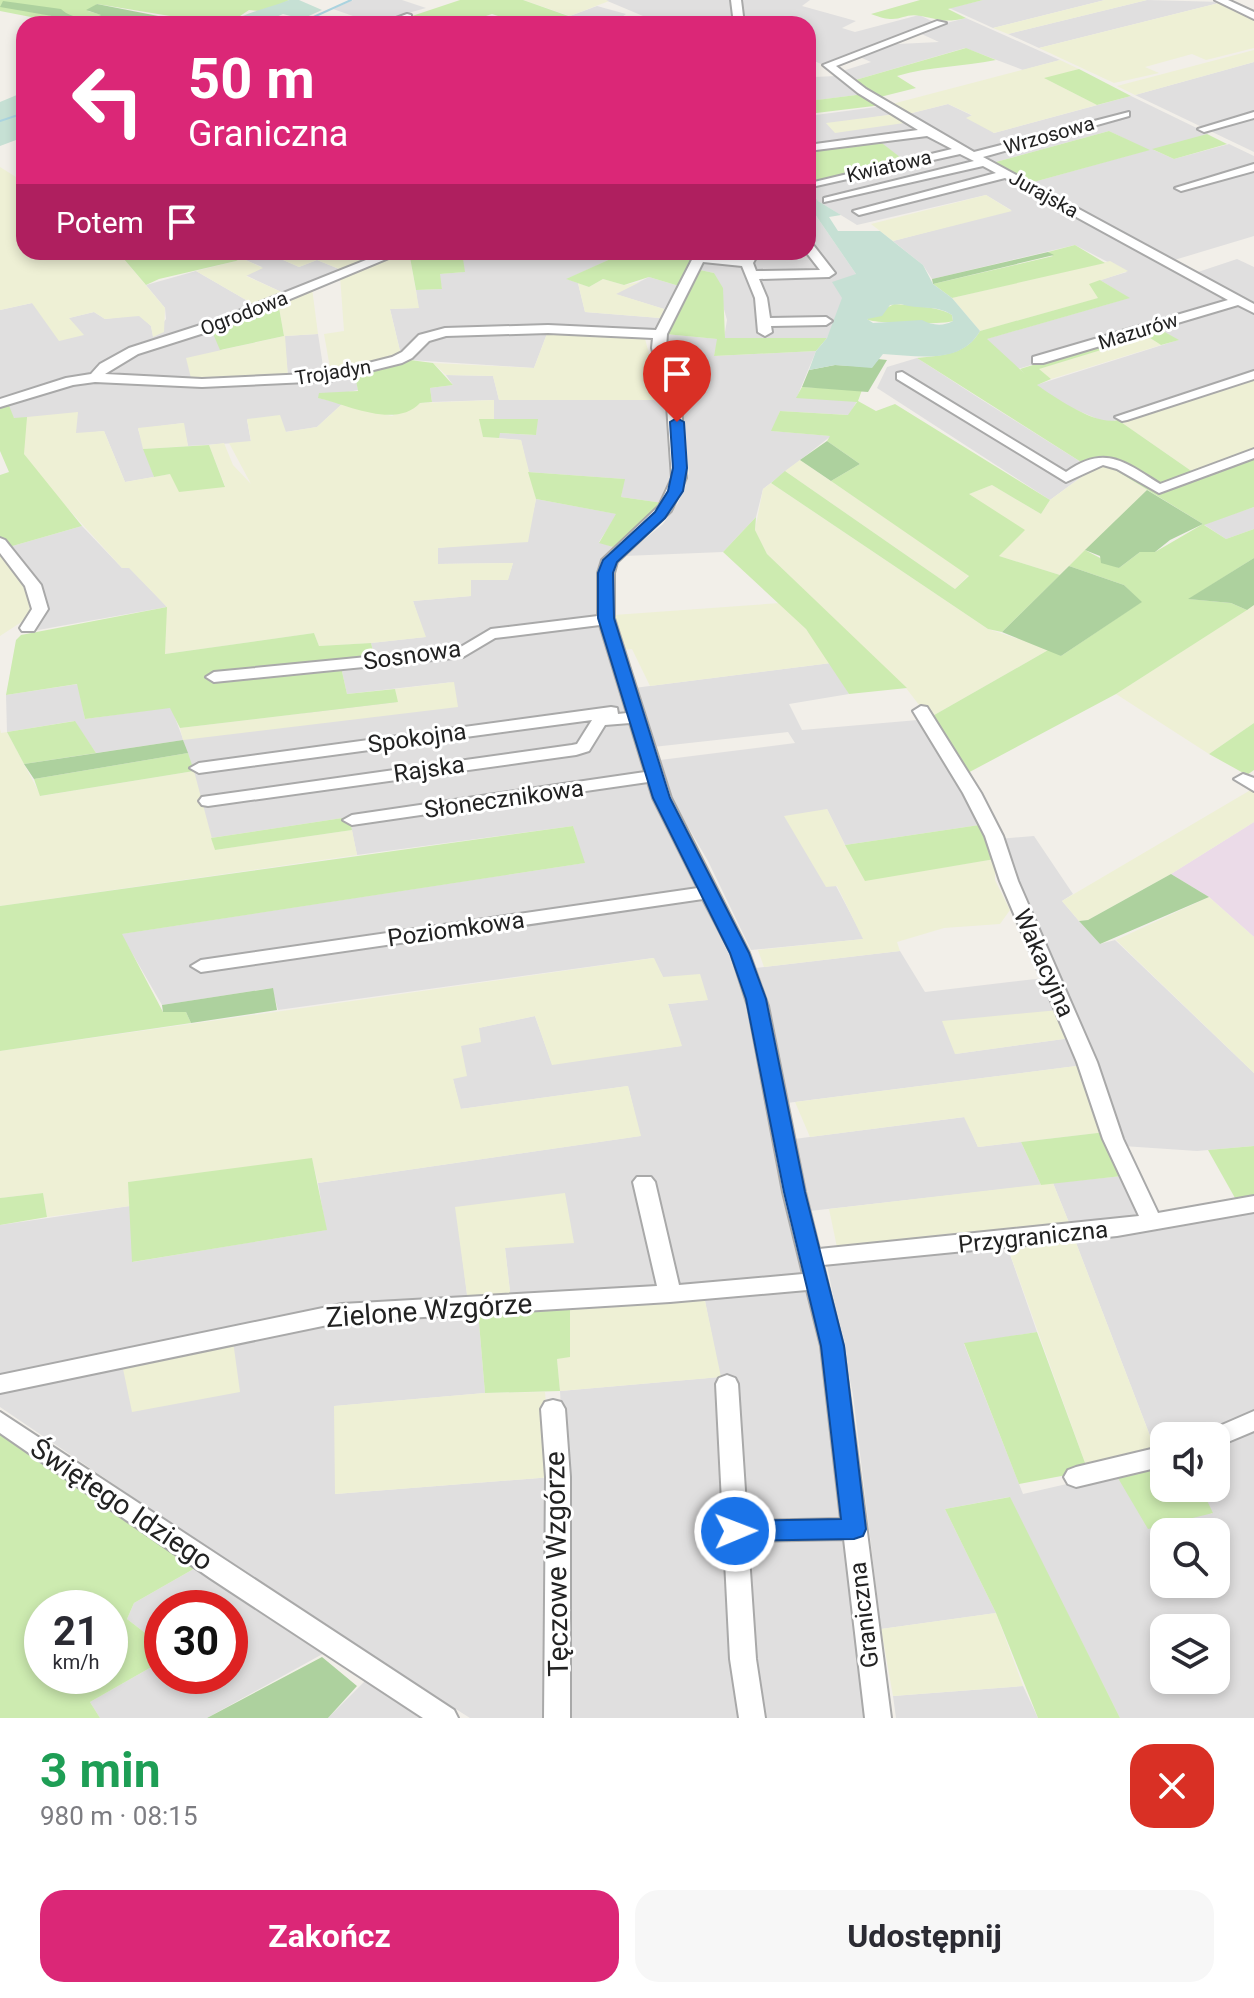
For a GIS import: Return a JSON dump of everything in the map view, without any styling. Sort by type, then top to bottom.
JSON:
[{"type":"street","points":[[1220,0],[1254,16]]},
{"type":"street","name":"Jurajska","points":[[941,23],[829,63],[837,74],[929,132],[1254,309]]},
{"type":"street","name":"Wrzosowa","points":[[967,153],[1125,114]]},
{"type":"street","points":[[1204,129],[1254,115]]},
{"type":"street","points":[[816,147],[929,132]]},
{"type":"street","name":"Kwiatowa","points":[[816,183],[967,153]]},
{"type":"street","points":[[828,200],[985,162]]},
{"type":"street","points":[[1181,188],[1254,167]]},
{"type":"street","points":[[859,211],[1008,174]]},
{"type":"street","points":[[816,257],[829,273],[751,263],[765,327],[826,321]]},
{"type":"street","name":"Ogrodowa","points":[[95,378],[109,364],[159,342],[215,326],[377,260]]},
{"type":"street","points":[[660,334],[698,260]]},
{"type":"street","name":"Mazurów","points":[[1038,360],[1238,301]]},
{"type":"street","name":"Trojadyn","points":[[0,403],[71,381],[95,378],[202,383],[329,377],[397,360],[407,355],[424,338],[445,332],[548,329],[660,334]]},
{"type":"street","name":"Graniczna","points":[[660,334],[659,348],[677,426],[679,478],[666,508],[610,560],[606,573],[606,620],[665,804],[740,953],[756,999],[787,1157],[832,1346],[878,1718]]},
{"type":"street","points":[[1122,417],[1254,375]]},
{"type":"street","points":[[902,376],[1066,478],[1087,461],[1106,459],[1159,489],[1254,453]]},
{"type":"street","points":[[0,543],[26,574],[38,601],[40,609],[28,628]]},
{"type":"street","name":"Sosnowa","points":[[214,677],[463,652],[491,634],[606,620]]},
{"type":"street","name":"Wakacyjna","points":[[921,711],[973,795],[1003,855],[1009,881],[1087,1062],[1113,1139],[1152,1222]]},
{"type":"street","name":"Spokojna","points":[[199,768],[635,713]]},
{"type":"street","name":"Rajska","points":[[208,801],[576,750],[583,747],[599,721],[635,713]]},
{"type":"street","name":"Słonecznikowa","points":[[352,820],[655,776]]},
{"type":"street","name":"Poziomkowa","points":[[201,966],[710,892]]},
{"type":"street","points":[[644,1182],[670,1294]]},
{"type":"street","name":"Przygraniczna","points":[[814,1269],[1152,1222],[1254,1204]]},
{"type":"street","name":"Zielone Wzgórze","points":[[0,1384],[342,1313],[670,1294],[814,1269]]},
{"type":"street","points":[[727,1384],[743,1659],[752,1718]]},
{"type":"street","name":"Tęczowe Wzgórze","points":[[553,1409],[558,1477],[557,1718]]},
{"type":"street","points":[[1230,1431],[1254,1420]]},
{"type":"street","name":"Świętego Idziego","points":[[0,1421],[210,1565],[445,1718]]},
{"type":"street","points":[[1076,1477],[1150,1459]]},
{"type":"street","points":[[735,1531],[854,1529]]},
{"type":"shaded area","points":[[353,0],[402,0],[426,8],[398,16],[353,16],[333,9]]},
{"type":"shaded area","points":[[605,0],[733,0],[735,16],[643,16]]},
{"type":"shaded area","points":[[739,0],[810,0],[802,6],[856,21],[842,28],[855,32],[919,15],[936,23],[821,64],[816,62],[816,16],[741,16]]},
{"type":"shaded area","points":[[983,0],[1105,0],[993,28],[949,8]]},
{"type":"shaded area","points":[[1147,0],[1223,2],[1039,48],[1008,34]]},
{"type":"shaded area","points":[[597,6],[626,14],[623,16],[570,16]]},
{"type":"shaded area","points":[[966,18],[1060,60],[1023,70],[965,48],[852,81],[839,72],[871,62],[853,54],[877,45],[939,42],[915,31]]},
{"type":"shaded area","points":[[1254,62],[1254,152],[1135,95]]},
{"type":"shaded area","points":[[836,76],[864,94],[816,100],[816,77]]},
{"type":"shaded area","points":[[1131,96],[1209,134],[1154,150],[1174,159],[1229,144],[1254,156],[1254,236],[1171,261],[1030,183],[1148,150],[1109,131],[992,163],[904,115],[948,104],[973,116],[994,133]]},
{"type":"shaded area","points":[[884,106],[896,114],[827,124],[911,122],[925,131],[816,145],[816,115]]},
{"type":"shaded area","points":[[926,134],[1254,311],[1254,377],[1107,423],[1065,405],[1036,385],[1178,340],[1156,327],[1018,369],[986,339],[1129,298],[1100,280],[1127,272],[1075,245],[932,279],[923,265],[893,241],[1011,210],[986,195],[857,225],[818,201],[816,184],[904,162],[878,140]]},
{"type":"shaded area","points":[[816,216],[856,274],[827,338],[724,338],[727,320],[714,273],[700,270],[705,260],[816,260]]},
{"type":"shaded area","points":[[1237,259],[1254,267],[1254,307],[1192,274]]},
{"type":"shaded area","points":[[246,260],[283,260],[299,267],[317,260],[344,271],[288,295],[245,275],[262,267]]},
{"type":"shaded area","points":[[463,260],[609,260],[567,279],[578,283],[585,312],[660,318],[653,331],[543,327],[429,332],[416,338],[401,355],[390,309],[418,308],[416,290],[442,289],[439,274],[464,272]]},
{"type":"shaded area","points":[[196,271],[258,307],[192,384],[321,380],[355,375],[358,390],[319,398],[342,404],[317,427],[285,432],[247,420],[251,442],[188,446],[183,423],[138,429],[154,477],[125,482],[104,431],[76,434],[14,419],[6,400],[0,401],[0,310],[32,303],[69,318],[94,312],[105,319],[139,315],[151,326],[153,336],[166,319],[165,308],[146,285]]},
{"type":"shaded area","points":[[649,277],[679,286],[664,309],[615,294]]},
{"type":"shaded area","points":[[548,331],[534,368],[410,360],[425,341],[438,336]]},
{"type":"shaded area","points":[[318,334],[323,366],[331,374],[288,377],[284,336]]},
{"type":"shaded area","points":[[665,334],[718,339],[714,356],[816,351],[797,397],[857,401],[849,415],[780,411],[772,431],[831,436],[763,489],[756,517],[723,552],[624,556],[663,524],[678,503],[689,473],[679,393],[665,350]]},
{"type":"shaded area","points":[[917,358],[1092,469],[1050,500],[877,388],[887,367]]},
{"type":"shaded area","points":[[446,375],[493,376],[499,400],[662,400],[674,435],[674,473],[663,503],[621,497],[624,479],[528,472],[521,440],[499,438],[499,433],[536,435],[537,419],[494,419],[493,400],[432,402],[430,388],[453,385]]},
{"type":"shaded area","points":[[536,499],[617,514],[599,542],[613,547],[599,572],[599,625],[629,714],[750,996],[802,1278],[511,1300],[505,1248],[456,1207],[468,1302],[478,1311],[485,1393],[335,1406],[335,1494],[552,1477],[551,1718],[470,1718],[305,1614],[0,1407],[0,1225],[130,1206],[133,1262],[326,1230],[318,1183],[640,1136],[628,1086],[460,1109],[453,1079],[461,1046],[478,1028],[535,1016],[552,1064],[681,1046],[668,1004],[707,1000],[663,977],[653,958],[278,1010],[272,988],[162,1005],[121,934],[584,863],[573,826],[357,855],[349,817],[211,838],[183,740],[96,753],[74,721],[7,732],[6,695],[78,684],[85,719],[171,707],[183,739],[453,682],[347,694],[341,667],[376,663],[371,643],[425,637],[413,601],[471,596],[471,580],[508,579],[513,563],[437,564],[437,548],[468,545],[533,513]]},
{"type":"shaded area","points":[[1254,507],[1254,529],[1226,539],[1203,524]]},
{"type":"shaded area","points":[[82,526],[122,568],[129,567],[167,607],[27,632],[44,608],[9,547]]},
{"type":"shaded area","points":[[831,663],[849,694],[789,704],[802,730],[918,720],[986,824],[845,845],[827,809],[836,886],[864,939],[751,950],[708,861],[670,796],[660,760],[795,743],[788,732],[653,747],[634,688]]},
{"type":"shaded area","points":[[1254,822],[1254,937],[1209,897],[1171,874]]},
{"type":"shaded area","points":[[1034,836],[1073,894],[1062,901],[1100,944],[1115,940],[1254,1073],[1254,1146],[1197,1151],[1123,1146],[999,839]]},
{"type":"shaded area","points":[[900,951],[925,992],[1044,978],[1059,1010],[955,1054],[1071,1038],[1084,1065],[787,1103],[756,968]]},
{"type":"shaded area","points":[[965,1117],[978,1147],[1021,1142],[1041,1185],[810,1211],[794,1139]]},
{"type":"shaded area","points":[[1122,1176],[1141,1221],[1072,1230],[1053,1183]]},
{"type":"shaded area","points":[[1254,1208],[1254,1415],[1230,1425],[1230,1422],[1150,1422],[1150,1436],[1073,1235]]},
{"type":"shaded area","points":[[1006,1243],[1037,1332],[964,1344],[1023,1494],[1115,1473],[1150,1488],[1150,1502],[1184,1502],[1212,1514],[1207,1502],[1230,1502],[1230,1437],[1254,1426],[1254,1718],[1120,1718],[1009,1497],[945,1509],[996,1613],[881,1629],[853,1395],[826,1260]]},
{"type":"shaded area","points":[[807,1286],[821,1347],[866,1718],[563,1718],[565,1481],[560,1391],[720,1377],[704,1296]]},
{"type":"shaded area","points":[[197,1567],[233,1590],[157,1590]]},
{"type":"shaded area","points":[[144,1597],[144,1632],[128,1620],[134,1603]]},
{"type":"shaded area","points":[[248,1600],[328,1651],[207,1718],[100,1718],[90,1702],[104,1694],[128,1694],[128,1680],[144,1671],[144,1694],[248,1694]]},
{"type":"shaded area","points":[[368,1678],[435,1718],[328,1718]]},
{"type":"shaded area","points":[[1023,1686],[1038,1718],[896,1718],[893,1696]]},
{"type":"green space","points":[[0,0],[289,0],[267,12],[249,10],[240,16],[170,16],[97,4],[88,11],[102,15],[100,16],[72,16],[1,6],[55,16],[26,16],[0,11]]},
{"type":"green space","points":[[289,0],[299,0],[322,10],[309,16],[244,16]]},
{"type":"green space","points":[[460,0],[523,0],[568,16],[492,14],[412,16]]},
{"type":"green space","points":[[523,0],[605,0],[609,1],[570,16]]},
{"type":"green space","points":[[920,0],[983,0],[948,9],[966,18],[953,20],[914,15],[889,19],[871,14]]},
{"type":"green space","points":[[1105,0],[1147,0],[1008,34],[993,28]]},
{"type":"green space","points":[[3,1],[61,9],[75,16],[52,16],[0,7]]},
{"type":"green space","points":[[1223,2],[1254,17],[1254,48],[1206,60],[1192,54],[1145,67],[1159,73],[1114,83],[1039,48]]},
{"type":"green space","points":[[97,4],[158,16],[98,16],[101,15],[86,10]]},
{"type":"green space","points":[[966,48],[996,60],[897,76],[916,88],[876,98],[852,81]]},
{"type":"green space","points":[[1254,50],[1254,62],[1135,95],[1117,86]]},
{"type":"green space","points":[[1060,60],[1079,69],[1046,79],[1097,105],[994,133],[966,118],[972,115],[948,104],[904,115],[888,105]]},
{"type":"green space","points":[[1079,69],[1131,96],[1097,105],[1044,78]]},
{"type":"green space","points":[[864,94],[882,105],[816,113],[816,100]]},
{"type":"green space","points":[[16,95],[16,140],[0,146],[0,102]]},
{"type":"green space","points":[[896,114],[911,122],[835,133],[826,123]]},
{"type":"green space","points":[[1109,131],[1150,150],[1030,183],[992,163]]},
{"type":"green space","points":[[1207,134],[1227,144],[1174,159],[1152,149]]},
{"type":"green space","points":[[878,140],[905,161],[816,182],[816,148]]},
{"type":"green space","points":[[0,167],[16,177],[16,260],[125,260],[165,308],[164,332],[153,337],[151,326],[139,316],[105,319],[94,312],[69,318],[84,335],[59,341],[32,303],[0,310]]},
{"type":"green space","points":[[986,195],[1012,211],[893,241],[871,224]]},
{"type":"green space","points":[[816,198],[841,215],[829,217],[838,231],[880,231],[923,265],[933,284],[952,298],[980,331],[972,342],[950,354],[924,357],[883,354],[872,368],[835,365],[809,370],[816,351],[827,338],[842,298],[832,282],[856,274],[816,216]],"holes":[[[890,305],[940,309],[952,315],[953,321],[937,325],[922,320],[873,323],[867,319],[882,316]]]},
{"type":"green space","points":[[1075,245],[1105,263],[952,298],[933,284],[1053,256],[1048,252]]},
{"type":"green space","points":[[1048,252],[1054,255],[933,284],[932,279]]},
{"type":"green space","points":[[125,260],[238,260],[159,279],[146,285]]},
{"type":"green space","points":[[246,260],[263,268],[246,276],[288,295],[258,307],[196,271]]},
{"type":"green space","points":[[283,260],[317,260],[299,267]]},
{"type":"green space","points":[[317,260],[372,260],[344,271]]},
{"type":"green space","points":[[380,260],[410,260],[419,308],[390,309],[401,355],[339,374],[330,368],[324,334],[344,331],[340,276]]},
{"type":"green space","points":[[410,260],[463,260],[465,272],[440,274],[442,289],[416,290]]},
{"type":"green space","points":[[608,260],[693,260],[679,286],[649,277],[624,285],[603,279],[589,287],[566,279]]},
{"type":"green space","points":[[1110,261],[1128,271],[1090,284],[1099,298],[980,331],[952,298]]},
{"type":"green space","points":[[700,270],[714,273],[723,288],[725,338],[827,338],[816,351],[714,356],[717,339],[665,334]]},
{"type":"green space","points":[[603,279],[624,285],[640,282],[616,294],[664,309],[660,318],[585,312],[578,283],[589,287]]},
{"type":"green space","points":[[1100,280],[1130,298],[987,339],[1025,374],[1020,369],[1156,327],[1179,340],[1161,345],[1147,336],[1039,369],[1051,379],[1037,385],[1088,415],[1109,421],[1118,420],[1200,477],[1254,456],[1254,507],[1204,525],[1226,539],[1254,529],[1254,558],[1189,599],[1231,603],[1247,610],[1116,694],[964,775],[929,718],[1050,649],[1061,656],[1141,602],[1124,585],[1069,566],[1085,550],[1119,568],[1140,552],[1155,552],[1203,524],[1102,462],[1092,469],[917,358],[961,349],[980,331],[1098,298],[1089,284]]},
{"type":"green space","points":[[312,288],[318,334],[285,336],[288,377],[192,382],[186,358],[284,336],[278,302]]},
{"type":"green space","points":[[278,302],[284,336],[220,350],[211,329]]},
{"type":"green space","points":[[894,304],[940,310],[952,315],[953,321],[909,323],[866,319]]},
{"type":"green space","points":[[548,331],[645,339],[662,400],[499,400],[493,376],[446,375],[433,363],[534,368]]},
{"type":"green space","points":[[1147,336],[1161,345],[1051,379],[1038,369]]},
{"type":"green space","points":[[878,359],[887,360],[868,392],[802,387],[809,370],[835,365],[872,367]]},
{"type":"green space","points":[[410,360],[433,363],[453,385],[430,388],[432,402],[420,403],[410,411],[398,414],[371,413],[318,398],[319,393],[358,391],[355,375]]},
{"type":"green space","points":[[1254,377],[1254,456],[1200,477],[1118,420]]},
{"type":"green space","points":[[802,387],[862,390],[858,401],[876,411],[895,404],[1050,500],[1041,514],[992,485],[969,494],[1025,530],[999,556],[1060,575],[1002,632],[988,629],[771,483],[785,471],[955,589],[969,576],[831,481],[860,464],[827,441],[830,436],[771,431],[780,411],[848,415],[857,402],[796,398]]},
{"type":"green space","points":[[494,400],[494,419],[480,419],[483,437],[521,440],[536,499],[528,542],[438,548],[438,564],[513,563],[508,580],[471,580],[471,596],[413,601],[426,637],[371,643],[319,646],[314,633],[165,654],[166,606],[129,568],[122,568],[43,481],[24,454],[22,443],[27,417],[78,412],[76,433],[104,431],[125,482],[170,474],[225,486],[209,445],[224,443],[233,465],[251,484],[229,443],[251,441],[247,419],[280,415],[286,432],[317,427],[342,404],[392,416],[420,403]]},
{"type":"green space","points":[[8,403],[14,418],[27,417],[24,454],[82,526],[9,547],[0,537],[0,475],[9,472],[0,451],[0,406]]},
{"type":"green space","points":[[479,419],[538,419],[536,435],[500,433],[499,438],[483,437]]},
{"type":"green space","points":[[184,423],[188,446],[143,449],[138,428]]},
{"type":"green space","points":[[827,441],[860,464],[831,481],[800,460]]},
{"type":"green space","points":[[209,445],[225,487],[179,492],[170,474],[154,477],[143,449]]},
{"type":"green space","points":[[800,460],[969,575],[955,589],[785,471]]},
{"type":"green space","points":[[1102,462],[1147,490],[1060,575],[999,556],[968,494],[992,485],[1041,514],[1050,500]]},
{"type":"green space","points":[[528,472],[625,479],[621,497],[663,503],[613,547],[599,543],[616,514],[536,499]]},
{"type":"green space","points":[[771,483],[988,629],[1050,649],[929,718],[906,688],[767,554],[755,530],[763,489]]},
{"type":"green space","points":[[1147,490],[1203,524],[1170,540],[1155,552],[1140,552],[1119,568],[1101,563],[1100,556],[1085,550]]},
{"type":"green space","points":[[756,517],[755,530],[767,554],[907,688],[849,694],[806,629],[723,552]]},
{"type":"green space","points":[[0,550],[31,595],[29,614],[0,636]]},
{"type":"green space","points":[[1254,558],[1254,605],[1247,610],[1231,603],[1188,599]]},
{"type":"green space","points":[[1069,566],[1124,585],[1142,602],[1061,656],[1002,632]]},
{"type":"green space","points":[[780,603],[806,629],[831,663],[650,686],[632,649],[624,650],[614,615]]},
{"type":"green space","points":[[1254,605],[1254,723],[1209,754],[1116,694]]},
{"type":"green space","points":[[167,607],[165,654],[314,633],[319,646],[371,643],[376,663],[341,667],[347,694],[395,689],[398,702],[180,728],[170,708],[85,719],[77,684],[6,695],[16,640],[21,635]]},
{"type":"green space","points":[[454,682],[458,707],[183,740],[180,728],[397,702],[395,689]]},
{"type":"green space","points":[[75,721],[96,753],[24,764],[7,732]]},
{"type":"green space","points":[[1254,723],[1254,770],[1247,775],[1209,754]]},
{"type":"green space","points":[[0,729],[1,733],[7,732],[41,796],[194,771],[215,850],[352,830],[357,855],[0,906]]},
{"type":"green space","points":[[183,740],[188,753],[34,779],[24,764]]},
{"type":"green space","points":[[188,753],[194,771],[40,796],[34,779]]},
{"type":"green space","points":[[1254,788],[1254,822],[1171,874],[1088,920],[1079,921],[1062,901]]},
{"type":"green space","points":[[827,809],[845,845],[939,868],[995,859],[995,880],[1010,910],[1000,924],[944,928],[897,942],[900,951],[764,967],[758,950],[863,939],[837,886],[826,887],[784,816]]},
{"type":"green space","points":[[349,817],[352,830],[215,850],[211,838]]},
{"type":"green space","points":[[986,824],[995,859],[865,881],[845,845]]},
{"type":"green space","points":[[573,826],[585,863],[122,934],[163,1012],[186,1012],[191,1023],[0,1051],[0,906]]},
{"type":"green space","points":[[1171,874],[1209,897],[1100,944],[1079,921],[1088,920]]},
{"type":"green space","points":[[1209,897],[1254,937],[1254,1073],[1116,940]]},
{"type":"green space","points":[[654,958],[663,977],[700,974],[708,1000],[668,1004],[682,1046],[552,1065],[535,1016],[479,1028],[481,1042],[461,1046],[467,1076],[453,1079],[461,1109],[628,1086],[641,1136],[318,1183],[312,1159],[128,1182],[130,1206],[47,1217],[43,1193],[0,1198],[0,1051]]},
{"type":"green space","points":[[273,988],[277,1010],[191,1023],[186,1012],[163,1012],[162,1005]]},
{"type":"green space","points":[[1059,1010],[1071,1038],[955,1054],[942,1021]]},
{"type":"green space","points":[[1084,1065],[1106,1132],[978,1147],[964,1117],[810,1137],[795,1102]]},
{"type":"green space","points":[[1106,1132],[1122,1176],[1041,1185],[1021,1142]]},
{"type":"green space","points":[[1254,1146],[1254,1200],[1235,1198],[1208,1150]]},
{"type":"green space","points":[[312,1158],[327,1230],[132,1262],[128,1182]]},
{"type":"green space","points":[[1053,1183],[1072,1230],[838,1252],[829,1209]]},
{"type":"green space","points":[[43,1193],[47,1217],[0,1225],[0,1198]]},
{"type":"green space","points":[[565,1193],[574,1243],[505,1248],[511,1300],[468,1302],[455,1207]]},
{"type":"green space","points":[[1073,1235],[1150,1436],[1150,1456],[1088,1471],[1006,1243]]},
{"type":"green space","points":[[704,1296],[721,1377],[560,1391],[557,1359],[570,1356],[570,1305]]},
{"type":"green space","points":[[570,1305],[570,1357],[557,1359],[560,1391],[485,1393],[478,1311]]},
{"type":"green space","points":[[1037,1332],[1088,1471],[1019,1484],[964,1343]]},
{"type":"green space","points":[[233,1341],[240,1392],[132,1412],[122,1364]]},
{"type":"green space","points":[[545,1392],[552,1477],[335,1494],[334,1406],[485,1393]]},
{"type":"green space","points":[[0,1430],[197,1567],[157,1590],[144,1590],[144,1597],[134,1603],[128,1617],[128,1590],[24,1590],[24,1694],[104,1694],[90,1702],[100,1718],[0,1718]]},
{"type":"green space","points":[[1150,1464],[1150,1502],[1208,1502],[1213,1513],[1193,1518],[1150,1518],[1148,1529],[1115,1473]]},
{"type":"green space","points":[[1010,1497],[1120,1718],[1038,1718],[996,1613],[945,1509]]},
{"type":"green space","points":[[996,1613],[1023,1686],[893,1696],[881,1629]]},
{"type":"green space","points":[[128,1620],[144,1632],[144,1671],[128,1680]]},
{"type":"green space","points":[[322,1657],[357,1686],[328,1718],[207,1718]]},
{"type":"waterway","points":[[316,16],[351,0]]},
{"type":"waterway","points":[[0,121],[16,116]]},
{"type":"route","points":[[677,422],[680,468],[676,491],[660,515],[610,560],[606,573],[606,618],[662,798],[740,953],[756,999],[794,1192],[832,1346],[854,1529],[735,1531]]}]
